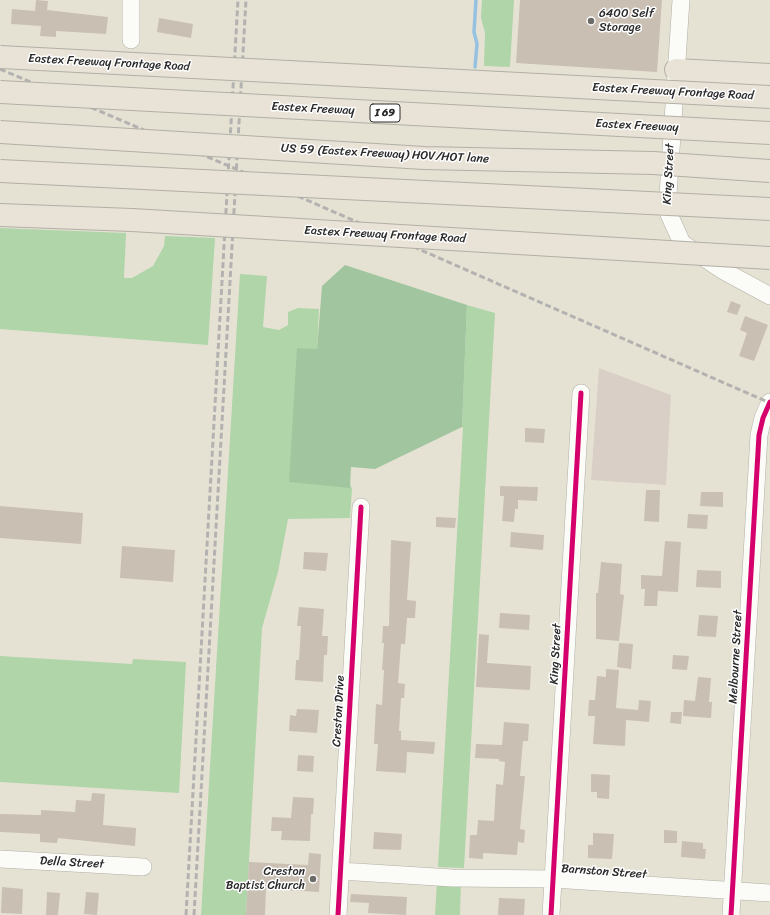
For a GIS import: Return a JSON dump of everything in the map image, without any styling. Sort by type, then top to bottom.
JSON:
[{"type":"main road","name":"Eastex Freeway Frontage Road","points":[[0,57],[770,97]]},
{"type":"main road","points":[[676,70],[770,75]]},
{"type":"main road","name":"Eastex Freeway","points":[[0,92],[770,133]]},
{"type":"main road","name":"US 59 (Eastex Freeway) HOV/HOT lane","points":[[0,132],[416,157],[653,163],[770,171]]},
{"type":"main road","points":[[0,171],[770,208]]},
{"type":"main road","name":"Eastex Freeway Frontage Road","points":[[0,215],[132,220],[770,258]]},
{"type":"street","points":[[131,0],[131,40]]},
{"type":"street","name":"King Street","points":[[681,0],[667,210],[682,242],[722,270],[770,296]]},
{"type":"street","name":"King Street","points":[[551,915],[581,393]]},
{"type":"street","name":"Melbourne Street","points":[[731,915],[759,435],[763,418],[770,402]]},
{"type":"street","name":"Creston Drive","points":[[338,915],[361,508]]},
{"type":"street","name":"Della Street","points":[[0,859],[143,867]]},
{"type":"street","name":"Barnston Street","points":[[340,871],[452,878],[553,879],[770,893]]},
{"type":"shaded area","points":[[599,368],[671,395],[666,485],[591,480]]},
{"type":"green space","points":[[482,0],[514,0],[510,67],[484,66],[485,33],[481,18]]},
{"type":"green space","points":[[0,228],[126,233],[124,278],[132,278],[153,266],[164,246],[165,236],[215,238],[208,345],[0,329]]},
{"type":"green space","points":[[345,265],[467,305],[462,427],[375,469],[351,467],[350,488],[289,482],[297,348],[317,349],[322,286]]},
{"type":"green space","points":[[240,274],[267,276],[263,327],[279,330],[288,325],[288,312],[298,308],[319,309],[317,350],[297,348],[352,489],[350,518],[288,519],[278,572],[262,628],[246,915],[201,915]]},
{"type":"green space","points":[[467,305],[495,313],[464,868],[438,867],[463,428]]},
{"type":"green space","points":[[0,656],[132,664],[133,659],[186,662],[179,793],[0,782]]},
{"type":"green space","points":[[437,881],[461,882],[460,915],[435,915]]},
{"type":"building","points":[[36,0],[48,1],[47,10],[108,17],[106,34],[56,31],[56,37],[40,36],[41,26],[11,24],[12,9],[35,11]]},
{"type":"building","points":[[520,0],[662,0],[657,72],[516,63]]},
{"type":"building","points":[[159,18],[193,24],[191,38],[157,32]]},
{"type":"building","points":[[731,301],[741,305],[737,315],[727,312]]},
{"type":"building","points":[[745,316],[768,325],[754,361],[739,356],[747,333],[740,330]]},
{"type":"building","points":[[525,428],[545,429],[544,443],[525,442]]},
{"type":"building","points":[[500,486],[538,487],[537,501],[518,500],[518,509],[515,509],[514,522],[502,521],[504,496],[500,496]]},
{"type":"building","points":[[646,490],[660,490],[659,522],[644,521]]},
{"type":"building","points":[[701,492],[723,492],[723,507],[700,506]]},
{"type":"building","points":[[0,506],[83,513],[81,544],[0,538]]},
{"type":"building","points":[[688,514],[708,515],[707,529],[687,528]]},
{"type":"building","points":[[436,517],[456,518],[455,528],[436,527]]},
{"type":"building","points":[[511,532],[544,535],[543,550],[510,547]]},
{"type":"building","points":[[391,540],[411,542],[407,600],[416,601],[415,618],[407,618],[405,644],[401,644],[398,683],[405,684],[404,698],[401,698],[399,731],[401,731],[401,740],[435,742],[434,754],[407,752],[406,773],[376,771],[378,744],[374,744],[376,704],[382,705],[384,670],[382,670],[384,643],[382,643],[383,626],[389,626]]},
{"type":"building","points":[[665,541],[681,542],[678,592],[658,591],[657,606],[644,606],[645,589],[641,589],[641,575],[662,576]]},
{"type":"building","points":[[122,546],[175,550],[173,582],[120,578]]},
{"type":"building","points":[[304,552],[328,553],[326,571],[303,569]]},
{"type":"building","points":[[601,562],[622,564],[620,594],[624,595],[619,641],[596,639],[596,593],[598,593]]},
{"type":"building","points":[[697,570],[721,571],[721,588],[696,587]]},
{"type":"building","points":[[299,607],[324,609],[322,636],[328,636],[327,655],[324,655],[323,682],[295,680],[296,660],[299,660],[301,626],[297,626]]},
{"type":"building","points":[[500,613],[530,615],[529,630],[499,628]]},
{"type":"building","points":[[699,615],[718,616],[716,637],[697,636]]},
{"type":"building","points":[[479,634],[489,635],[487,663],[531,666],[530,690],[476,687]]},
{"type":"building","points":[[619,643],[633,644],[631,669],[617,667]]},
{"type":"building","points":[[673,655],[689,656],[687,670],[672,669]]},
{"type":"building","points":[[606,669],[619,670],[616,708],[638,710],[639,700],[651,701],[649,722],[626,720],[625,746],[593,744],[595,716],[588,716],[589,700],[595,700],[597,676],[606,677]]},
{"type":"building","points":[[698,677],[711,678],[709,702],[712,702],[711,718],[683,716],[684,700],[695,701]]},
{"type":"building","points":[[297,709],[319,710],[317,733],[289,731],[290,715],[296,716]]},
{"type":"building","points":[[671,712],[682,712],[681,724],[670,723]]},
{"type":"building","points":[[504,722],[529,724],[528,741],[523,741],[520,776],[525,776],[520,829],[525,830],[524,843],[518,842],[517,855],[483,853],[483,859],[469,858],[470,835],[477,835],[478,820],[494,821],[496,784],[503,785],[505,762],[499,761],[499,759],[475,758],[476,744],[502,745]]},
{"type":"building","points":[[298,755],[314,756],[313,772],[297,771]]},
{"type":"building","points":[[591,774],[610,775],[609,799],[597,798],[597,792],[591,792]]},
{"type":"building","points":[[92,793],[105,794],[103,825],[136,828],[135,846],[58,838],[57,843],[40,842],[40,834],[0,832],[0,814],[41,815],[41,810],[75,812],[76,800],[91,801]]},
{"type":"building","points":[[293,797],[314,798],[313,814],[311,814],[310,841],[281,840],[282,831],[271,831],[272,817],[291,818]]},
{"type":"building","points":[[664,830],[677,831],[677,843],[664,843]]},
{"type":"building","points":[[374,832],[402,834],[401,850],[373,849]]},
{"type":"building","points":[[593,833],[614,834],[612,859],[588,858],[588,845],[593,845]]},
{"type":"building","points":[[682,841],[703,843],[703,849],[706,849],[705,859],[681,857]]},
{"type":"building","points":[[309,853],[321,854],[319,892],[266,889],[265,915],[246,915],[249,862],[308,865]]},
{"type":"building","points":[[2,887],[23,889],[22,914],[1,913]]},
{"type":"building","points":[[47,892],[60,893],[58,915],[46,915]]},
{"type":"building","points":[[86,892],[99,893],[97,915],[84,914]]},
{"type":"building","points":[[351,894],[407,897],[406,915],[368,913],[369,903],[350,902]]},
{"type":"building","points":[[499,898],[525,899],[524,915],[498,915]]},
{"type":"waterway","points":[[475,67],[477,44],[474,32],[476,0]]},
{"type":"railway","points":[[186,915],[238,0]]},
{"type":"railway","points":[[194,915],[246,0]]},
{"type":"railway","points":[[0,69],[236,169],[770,403]]},
{"type":"cycle path","points":[[551,915],[581,393]]},
{"type":"cycle path","points":[[731,915],[759,435],[763,418],[770,402]]},
{"type":"cycle path","points":[[338,915],[361,507]]},
{"type":"place","name":"6400 Self Storage","points":[[591,21]]},
{"type":"place","name":"Creston Baptist Church","points":[[313,879]]}]
